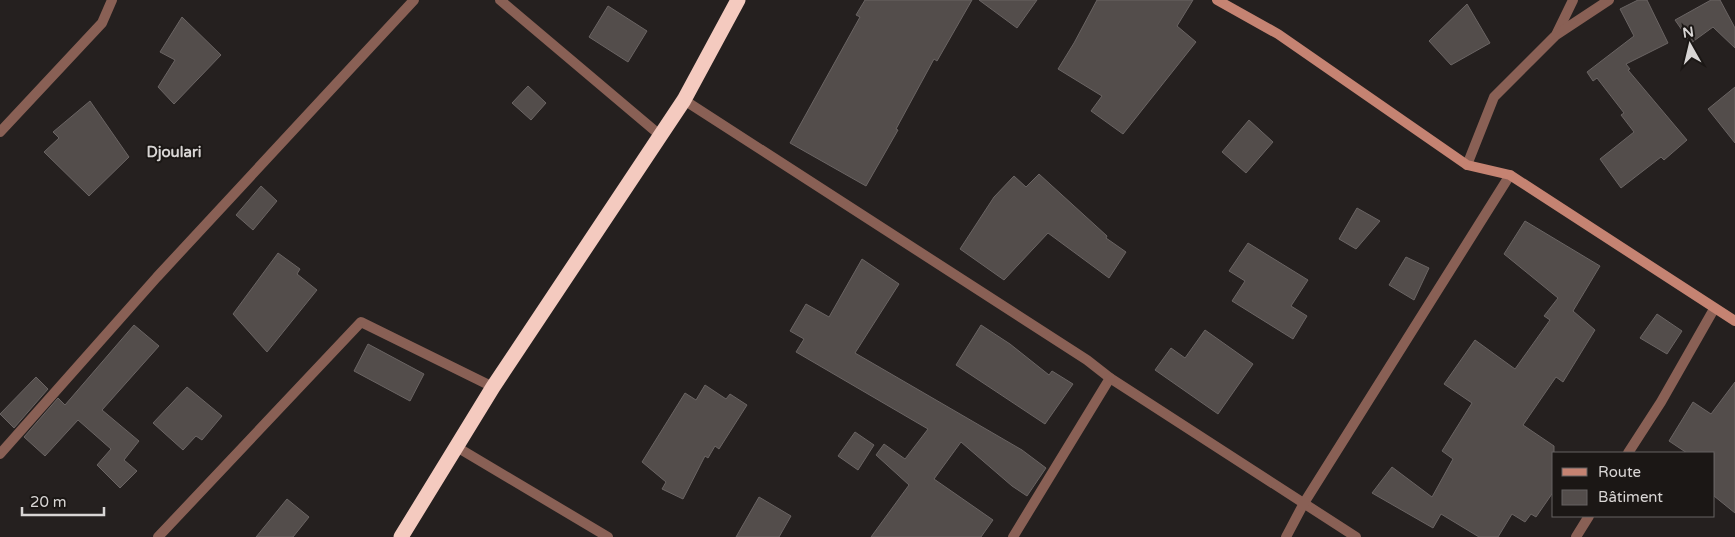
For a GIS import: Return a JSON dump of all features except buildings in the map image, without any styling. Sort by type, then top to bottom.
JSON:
[{"type":"highway","points":[[401,537],[455,446],[493,387],[684,100],[738,0]]},
{"type":"street","points":[[0,132],[102,24],[112,0]]},
{"type":"street","points":[[0,454],[157,276],[414,0]]},
{"type":"street","points":[[500,0],[661,136]]},
{"type":"street","points":[[1217,0],[1278,34],[1467,165],[1510,175],[1735,322]]},
{"type":"street","points":[[1556,35],[1573,0]]},
{"type":"street","points":[[1467,165],[1494,97],[1556,35],[1609,0]]},
{"type":"street","points":[[684,100],[1087,360],[1110,378],[1356,537]]},
{"type":"street","points":[[1286,537],[1304,503],[1510,175]]},
{"type":"street","points":[[1629,452],[1661,402],[1714,309]]},
{"type":"street","points":[[158,537],[361,322],[493,387]]},
{"type":"street","points":[[1013,537],[1110,378]]},
{"type":"street","points":[[455,446],[608,537]]},
{"type":"street","points":[[1576,537],[1588,517]]},
{"type":"district","name":"Djoulari","points":[[174,152]]}]
